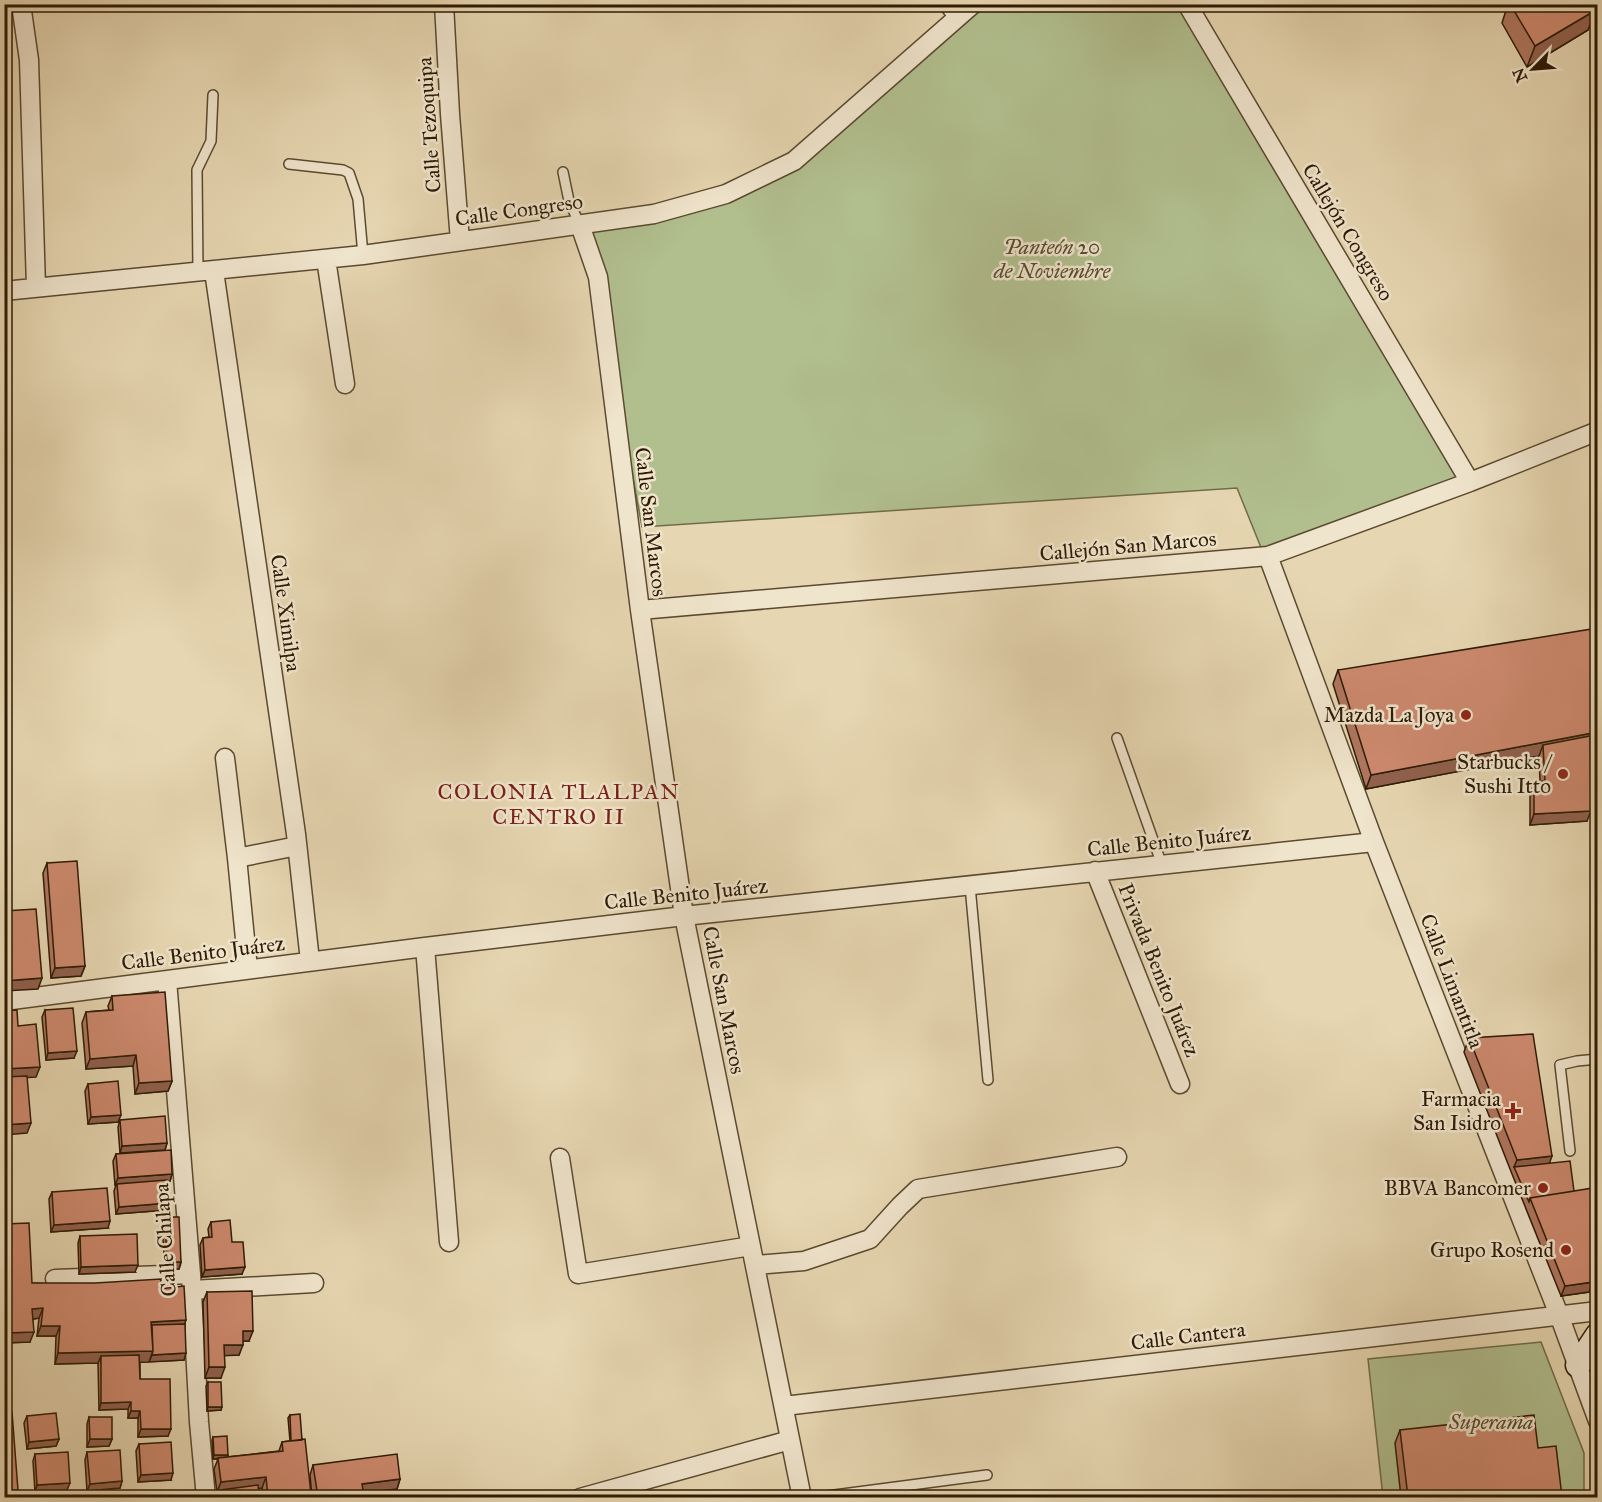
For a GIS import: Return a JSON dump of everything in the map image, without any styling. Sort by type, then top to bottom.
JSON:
[{"type":"main road","points":[[1578,1365],[1598,1335]]},
{"type":"street","points":[[21,4],[29,60],[36,287]]},
{"type":"street","name":"Calle Tezoquipa","points":[[444,4],[460,241]]},
{"type":"street","name":"Calle Congreso","points":[[4,291],[363,255],[654,214],[726,194],[794,161],[973,4]]},
{"type":"street","name":"Callejón Congreso","points":[[1187,4],[1470,482]]},
{"type":"street","name":"Calle San Marcos","points":[[580,225],[598,278],[640,610],[684,916],[802,1497]]},
{"type":"street","points":[[326,259],[345,384]]},
{"type":"street","name":"Calle Ximilpa","points":[[206,272],[297,846],[310,962]]},
{"type":"street","name":"Callejón San Marcos","points":[[640,610],[1268,556],[1470,482],[1598,431]]},
{"type":"street","name":"Calle Limantitla","points":[[1268,556],[1374,842],[1598,1421]]},
{"type":"street","points":[[225,759],[248,969]]},
{"type":"street","name":"Calle Benito Juárez","points":[[4,1001],[684,916],[1374,842]]},
{"type":"street","points":[[237,858],[297,846]]},
{"type":"street","name":"Privada Benito Juárez","points":[[1095,871],[1180,1084]]},
{"type":"street","points":[[424,947],[449,1242]]},
{"type":"street","name":"Calle Chilapa","points":[[167,980],[192,1282],[199,1422],[206,1497]]},
{"type":"street","points":[[755,1266],[804,1261],[870,1239],[918,1189],[1117,1157]]},
{"type":"street","points":[[560,1158],[578,1274],[751,1246]]},
{"type":"street","points":[[55,1279],[314,1283]]},
{"type":"street","name":"Calle Cantera","points":[[784,1406],[1598,1311]]},
{"type":"street","points":[[580,1497],[790,1440]]},
{"type":"lane","points":[[943,4],[956,21]]},
{"type":"lane","points":[[206,272],[197,170],[211,141],[213,94]]},
{"type":"lane","points":[[289,164],[343,170],[349,173],[358,199],[363,255]]},
{"type":"lane","points":[[563,172],[569,201],[580,225]]},
{"type":"lane","points":[[1117,738],[1162,865]]},
{"type":"lane","points":[[970,886],[988,1080]]},
{"type":"lane","points":[[1570,1151],[1560,1065],[1598,1059]]},
{"type":"lane","points":[[827,1497],[987,1475]]},
{"type":"green space","name":"Panteón 20 de Noviembre","points":[[976,5],[1181,5],[1461,477],[1262,550],[1237,488],[642,527],[586,224],[659,214],[796,161]]},
{"type":"green space","name":"Superama","points":[[1541,1342],[1584,1453],[1584,1497],[1383,1497],[1368,1359]]},
{"type":"building","points":[[1510,4],[1592,4],[1596,10],[1535,46]]},
{"type":"building","name":"Mazda La Joya","points":[[1598,628],[1592,733],[1371,775],[1338,670]]},
{"type":"building","name":"Starbucks / Sushi Itto","points":[[1590,736],[1591,811],[1534,814],[1534,782],[1545,781],[1543,745]]},
{"type":"building","points":[[77,861],[85,966],[55,968],[47,863]]},
{"type":"building","points":[[36,909],[42,978],[4,981],[4,911]]},
{"type":"building","points":[[165,992],[172,1081],[139,1083],[136,1055],[90,1059],[86,1012],[113,1010],[112,996]]},
{"type":"building","points":[[73,1008],[77,1051],[48,1053],[45,1010]]},
{"type":"building","points":[[17,1010],[18,1026],[36,1024],[40,1067],[4,1069],[4,1011]]},
{"type":"building","name":"Farmacia San Isidro","points":[[1533,1034],[1552,1156],[1517,1160],[1469,1038]]},
{"type":"building","points":[[27,1076],[31,1123],[4,1125],[4,1077]]},
{"type":"building","points":[[118,1081],[121,1115],[91,1117],[88,1084]]},
{"type":"building","points":[[165,1116],[167,1143],[122,1146],[120,1120]]},
{"type":"building","points":[[171,1150],[172,1174],[118,1178],[116,1154]]},
{"type":"building","name":"BBVA Bancomer","points":[[1570,1161],[1574,1191],[1530,1198],[1529,1202],[1514,1167]]},
{"type":"building","points":[[167,1180],[169,1203],[119,1207],[117,1184]]},
{"type":"building","points":[[107,1188],[110,1221],[54,1225],[52,1192]]},
{"type":"building","name":"Grupo Rosend","points":[[1593,1188],[1593,1282],[1565,1286],[1530,1198]]},
{"type":"building","points":[[165,1217],[179,1217],[181,1262],[167,1262]]},
{"type":"building","points":[[230,1220],[232,1242],[243,1242],[245,1267],[205,1270],[203,1238],[212,1237],[211,1222]]},
{"type":"building","points":[[29,1223],[32,1283],[95,1283],[161,1279],[160,1289],[184,1286],[186,1320],[151,1322],[153,1351],[58,1353],[60,1326],[41,1326],[43,1308],[32,1309],[34,1332],[4,1333],[4,1224]]},
{"type":"building","points":[[137,1234],[138,1265],[81,1267],[80,1236]]},
{"type":"building","points":[[252,1291],[253,1331],[243,1331],[243,1345],[224,1345],[225,1367],[209,1367],[207,1292]]},
{"type":"building","points":[[185,1324],[186,1353],[152,1355],[152,1325]]},
{"type":"building","points":[[139,1355],[140,1379],[170,1379],[171,1429],[141,1429],[140,1411],[131,1411],[131,1402],[101,1403],[101,1356]]},
{"type":"building","points":[[5,1363],[10,1413],[4,1413]]},
{"type":"building","points":[[208,1382],[221,1382],[222,1407],[208,1407]]},
{"type":"building","points":[[12,1412],[18,1490],[4,1491],[4,1413]]},
{"type":"building","points":[[56,1413],[59,1439],[29,1442],[27,1416]]},
{"type":"building","points":[[300,1414],[302,1440],[291,1441],[290,1415]]},
{"type":"building","points":[[1534,1415],[1538,1448],[1556,1446],[1562,1497],[1408,1497],[1400,1430]]},
{"type":"building","points":[[89,1417],[112,1417],[112,1439],[90,1439]]},
{"type":"building","points":[[227,1436],[228,1455],[214,1455],[213,1437]]},
{"type":"building","points":[[305,1439],[311,1494],[298,1495],[298,1497],[268,1497],[266,1477],[221,1482],[218,1458],[283,1451],[282,1442]]},
{"type":"building","points":[[171,1442],[173,1473],[141,1475],[139,1444]]},
{"type":"building","points":[[120,1450],[122,1481],[90,1484],[87,1452]]},
{"type":"building","points":[[68,1452],[70,1483],[37,1485],[35,1454]]},
{"type":"building","points":[[397,1454],[400,1479],[362,1484],[364,1497],[318,1497],[313,1465]]},
{"type":"building","points":[[258,1485],[259,1497],[222,1497],[221,1490]]},
{"type":"place","name":"Mazda La Joya","points":[[1466,715]]},
{"type":"place","name":"Starbucks / Sushi Itto","points":[[1563,774]]},
{"type":"place","name":"Farmacia San Isidro","points":[[1513,1111]]},
{"type":"place","name":"BBVA Bancomer","points":[[1543,1188]]},
{"type":"place","name":"Grupo Rosend","points":[[1566,1250]]},
{"type":"district","name":"COLONIA TLALPAN CENTRO II","points":[[559,804]]}]
